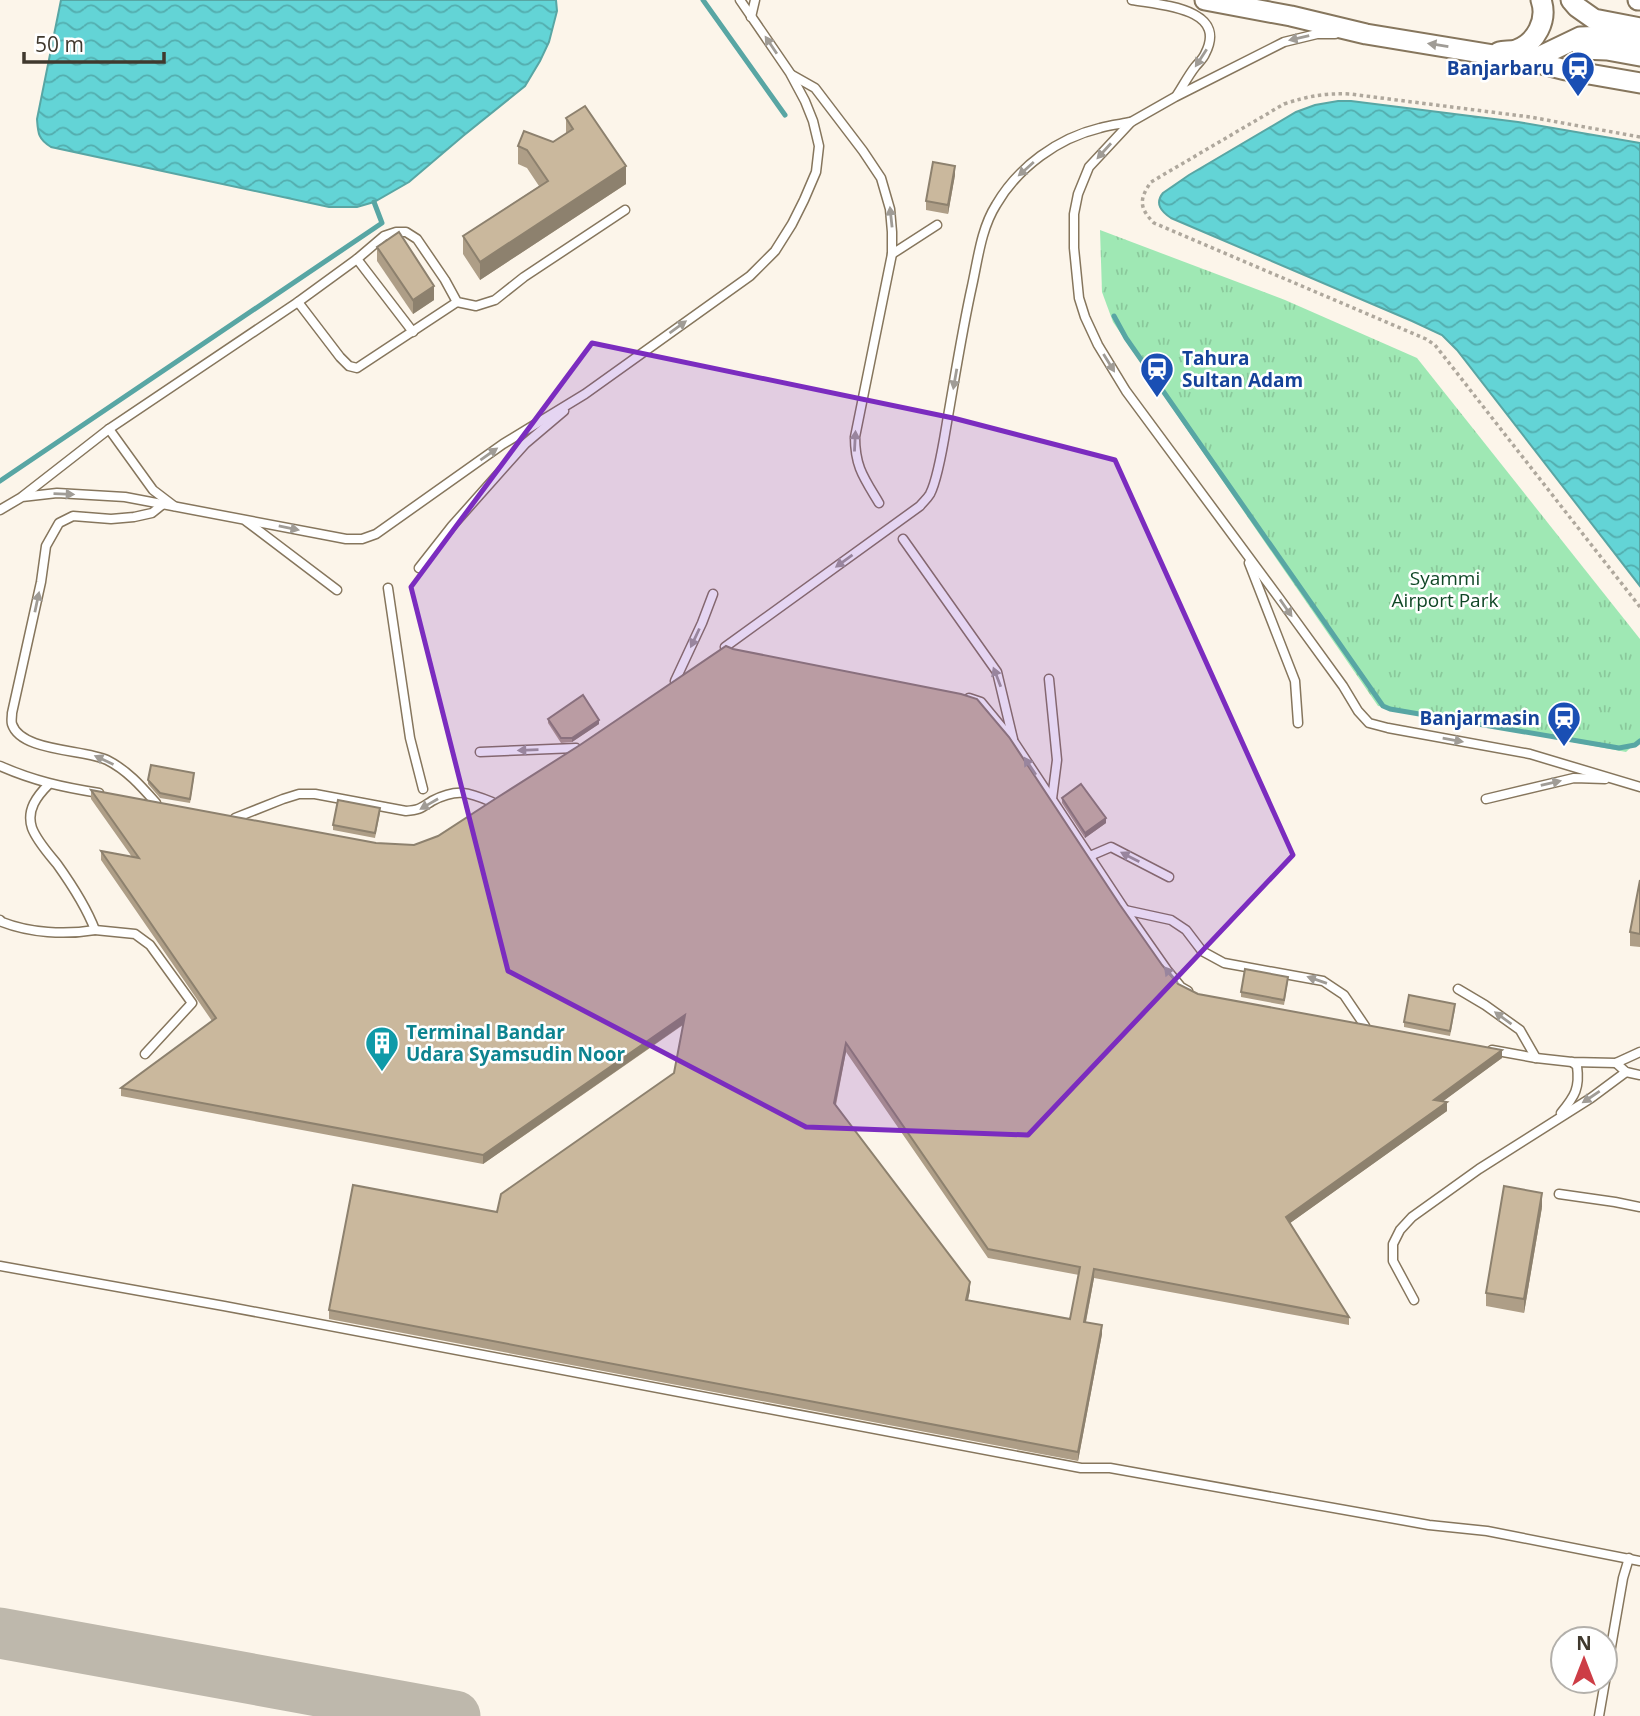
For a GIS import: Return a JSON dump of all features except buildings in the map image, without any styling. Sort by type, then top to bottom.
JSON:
[{"type":"street","points":[[1205,0],[1291,16],[1366,34],[1530,61],[1640,83]]},
{"type":"street","points":[[1479,52],[1516,50],[1532,41],[1543,20],[1544,7],[1541,0]]},
{"type":"street","points":[[1572,0],[1594,19],[1640,28]]},
{"type":"street","points":[[1587,0],[1598,7],[1640,15]]},
{"type":"street","points":[[1530,61],[1580,37],[1609,36],[1640,42]]},
{"type":"street","points":[[1530,61],[1582,49],[1640,56]]},
{"type":"street","points":[[1530,61],[1564,64],[1582,62],[1640,70]]},
{"type":"street","points":[[1530,61],[1551,74],[1578,84],[1640,96]]},
{"type":"lane","points":[[22,497],[57,493],[125,497],[346,539],[362,539],[376,534],[503,444],[585,394],[750,276],[775,251],[792,224],[816,172],[819,146],[805,101],[790,73],[740,0]]},
{"type":"lane","points":[[751,17],[755,0]]},
{"type":"lane","points":[[1132,0],[1195,14],[1203,19],[1209,30],[1205,55],[1175,97]]},
{"type":"lane","points":[[1366,34],[1317,34],[1284,42],[1132,122],[1089,167],[1077,194],[1074,248],[1079,298],[1085,317],[1098,345],[1126,391],[1369,723],[1530,754],[1640,787]]},
{"type":"lane","points":[[790,73],[815,88],[863,151],[881,178],[890,209],[892,254],[855,437],[858,468],[879,503]]},
{"type":"lane","points":[[715,654],[920,506],[929,496],[946,430],[982,239],[995,206],[1010,184],[1049,150],[1098,128],[1132,122]]},
{"type":"lane","points":[[0,510],[22,497],[109,429],[298,302],[384,236],[406,232],[417,239],[457,302],[476,306],[495,300],[524,277],[625,210]]},
{"type":"lane","points":[[892,254],[937,225]]},
{"type":"lane","points":[[357,259],[413,332]]},
{"type":"lane","points":[[298,302],[340,357],[349,366],[357,368],[457,302]]},
{"type":"lane","points":[[419,568],[452,526],[525,444],[585,394]]},
{"type":"lane","points":[[109,429],[152,490],[176,508]]},
{"type":"lane","points":[[156,803],[128,773],[110,761],[96,755],[35,744],[21,737],[12,724],[12,713],[41,582],[46,546],[59,523],[73,516],[111,519],[134,517],[152,513],[162,505]]},
{"type":"lane","points":[[244,519],[337,590]]},
{"type":"lane","points":[[903,539],[997,672],[1014,742]]},
{"type":"lane","points":[[1245,554],[1295,681],[1298,723]]},
{"type":"lane","points":[[388,588],[410,738],[423,789]]},
{"type":"lane","points":[[675,681],[713,594]]},
{"type":"lane","points":[[725,647],[734,651]]},
{"type":"lane","points":[[664,689],[695,668]]},
{"type":"lane","points":[[1049,679],[1057,760],[1052,799]]},
{"type":"lane","points":[[963,696],[981,702],[1014,742],[1167,970],[1181,987],[1199,996]]},
{"type":"lane","points":[[566,755],[587,741]]},
{"type":"lane","points":[[480,752],[576,748]]},
{"type":"lane","points":[[0,766],[49,784],[102,793]]},
{"type":"lane","points":[[1486,799],[1574,778],[1618,779]]},
{"type":"lane","points":[[49,784],[33,802],[32,827],[40,843],[89,912],[95,930]]},
{"type":"lane","points":[[235,818],[299,794],[315,794],[406,811],[418,811],[444,795],[468,792],[492,802]]},
{"type":"lane","points":[[481,810],[503,795]]},
{"type":"lane","points":[[142,800],[169,805]]},
{"type":"lane","points":[[222,816],[248,821]]},
{"type":"lane","points":[[1090,856],[1111,847],[1169,877]]},
{"type":"lane","points":[[1125,910],[1171,920],[1186,930],[1202,951],[1224,963],[1323,981],[1344,995],[1365,1026]]},
{"type":"lane","points":[[0,920],[19,928],[135,934],[150,945],[192,1003],[145,1054]]},
{"type":"lane","points":[[1458,989],[1520,1030],[1536,1058]]},
{"type":"lane","points":[[1352,1023],[1378,1028]]},
{"type":"lane","points":[[1483,1048],[1572,1062],[1616,1063],[1640,1052]]},
{"type":"lane","points":[[1555,1120],[1574,1097],[1578,1078],[1577,1066],[1572,1062]]},
{"type":"lane","points":[[1616,1063],[1626,1072],[1640,1075]]},
{"type":"lane","points":[[1414,1300],[1393,1261],[1392,1244],[1412,1217],[1626,1072]]},
{"type":"lane","points":[[1559,1194],[1640,1208]]},
{"type":"lane","points":[[0,1266],[1067,1466],[1110,1468],[1429,1525],[1487,1531],[1640,1560]]},
{"type":"lane","points":[[1599,1716],[1623,1578],[1629,1559]]},
{"type":"path","points":[[1640,137],[1530,117],[1328,93],[1284,104],[1151,182],[1144,192],[1142,203],[1145,215],[1154,223],[1435,345],[1640,607]]},
{"type":"highlighted area","points":[[592,343],[953,418],[1115,460],[1293,855],[1028,1135],[806,1127],[508,971],[411,587]]},
{"type":"green space","name":"Syammi Airport Park","points":[[1100,230],[1285,300],[1417,358],[1640,639],[1640,739],[1626,752],[1378,706],[1113,322],[1102,292]]},
{"type":"water","points":[[61,0],[556,0],[557,11],[549,42],[525,86],[409,182],[374,202],[357,207],[329,207],[51,147],[43,141],[37,119]]},
{"type":"water","points":[[1338,101],[1518,122],[1640,143],[1640,586],[1457,350],[1442,335],[1171,218],[1160,207],[1159,201],[1163,193],[1189,175],[1296,112]]},
{"type":"waterway","points":[[703,0],[785,115]]},
{"type":"waterway","points":[[0,481],[382,223],[374,202]]},
{"type":"waterway","points":[[1114,316],[1126,338],[1383,706],[1619,748],[1635,745],[1640,741]]},
{"type":"taxiway","points":[[0,1633],[455,1716]]},
{"type":"place","name":"Banjarbaru","points":[[1578,98]]},
{"type":"place","name":"Tahura Sultan Adam","points":[[1157,399]]},
{"type":"place","name":"Banjarmasin","points":[[1564,748]]},
{"type":"place","name":"Terminal Bandar Udara Syamsudin Noor","points":[[382,1073]]}]
